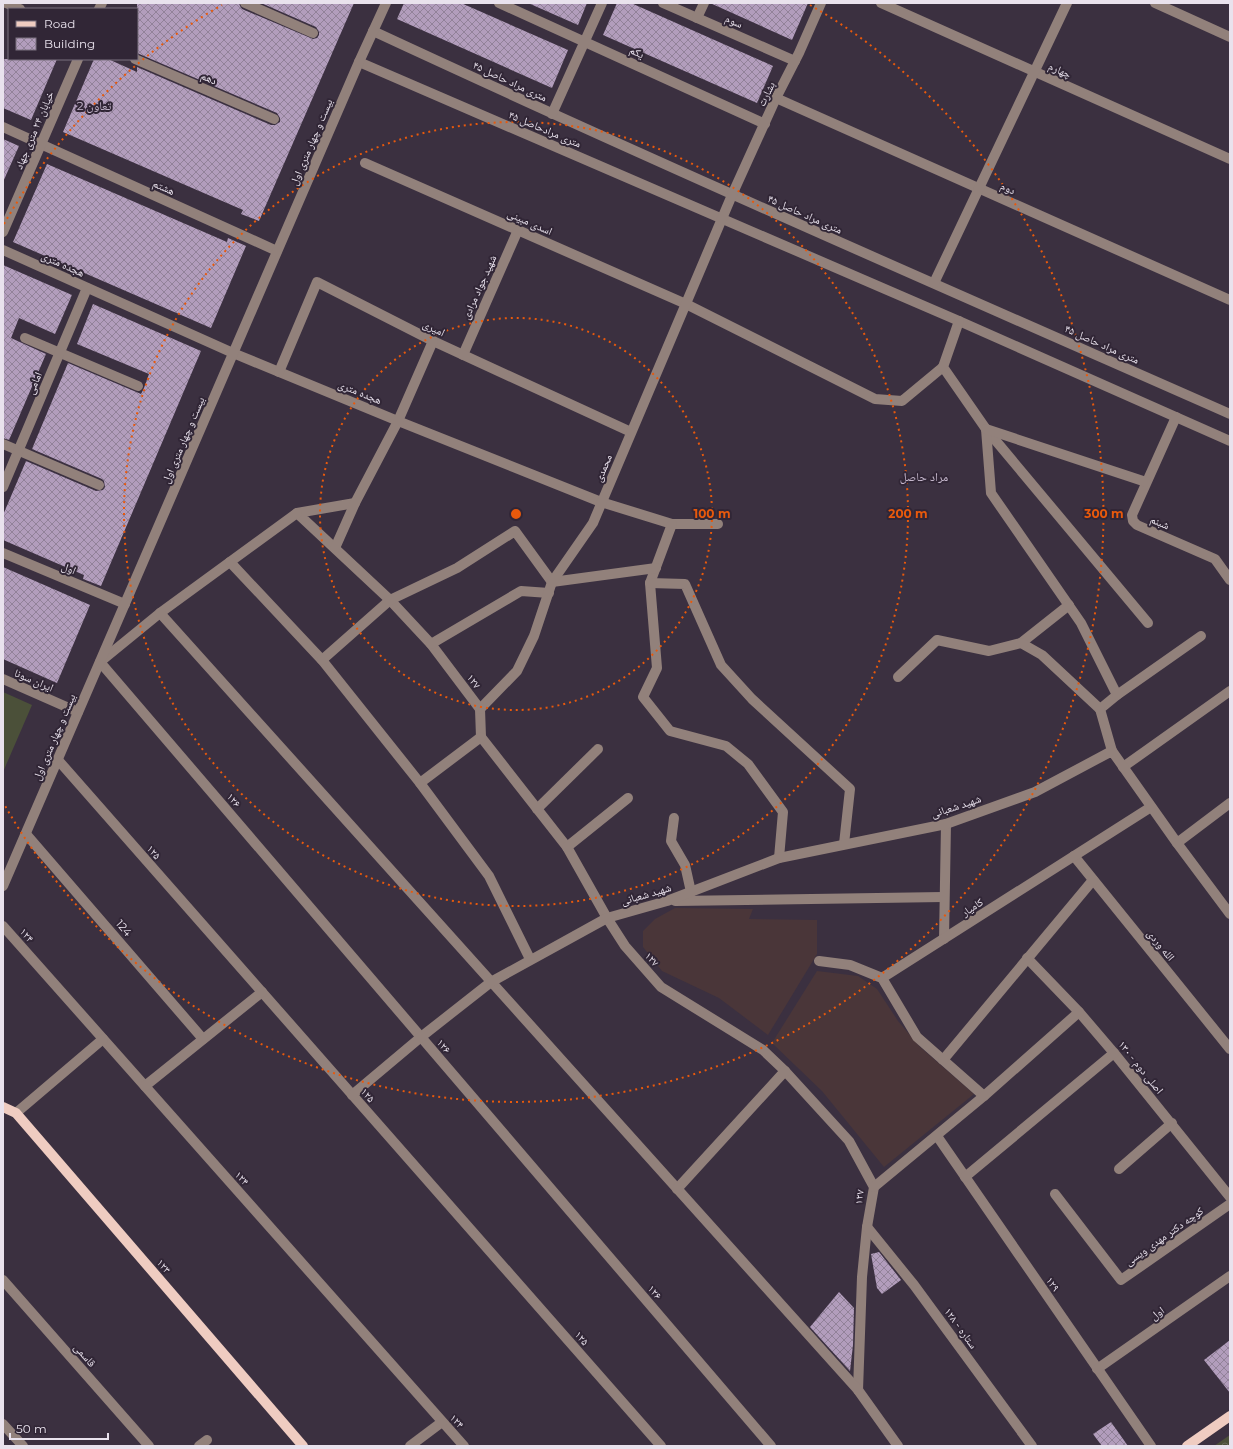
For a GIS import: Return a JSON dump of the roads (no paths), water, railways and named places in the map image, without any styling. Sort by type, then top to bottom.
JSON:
[{"type":"main road","name":"۱۲۳","points":[[3,1107],[16,1113],[303,1446]]},
{"type":"main road","points":[[1187,1446],[1230,1416]]},
{"type":"street","points":[[6,3],[18,8]]},
{"type":"street","points":[[245,3],[313,33]]},
{"type":"street","name":"بیست و چهار متری اول","points":[[3,886],[277,251],[386,3]]},
{"type":"street","name":"یکم","points":[[500,3],[765,124]]},
{"type":"street","points":[[552,114],[602,3]]},
{"type":"street","name":"سوم","points":[[663,3],[795,62]]},
{"type":"street","points":[[697,18],[704,3]]},
{"type":"street","name":"بشارت","points":[[722,219],[776,98],[795,62],[821,3]]},
{"type":"street","name":"چهارم","points":[[881,3],[1230,159]]},
{"type":"street","points":[[934,283],[1067,3]]},
{"type":"street","points":[[1155,3],[1230,37]]},
{"type":"street","name":"۴۵ متری مراد حاصل","points":[[373,31],[552,114],[1230,414]]},
{"type":"street","name":"خیابان ۲۴ متری جهاد","points":[[3,232],[78,60]]},
{"type":"street","name":"دهم","points":[[137,60],[274,120]]},
{"type":"street","name":"۴۵ متری مرادحاصل","points":[[359,62],[722,219]]},
{"type":"street","name":"دوم","points":[[776,98],[1230,300]]},
{"type":"street","name":"هشتم","points":[[3,127],[277,251]]},
{"type":"street","name":"اسدی مبینی","points":[[365,162],[686,304],[875,399],[902,400],[943,368]]},
{"type":"street","points":[[722,219],[959,321],[1230,441]]},
{"type":"street","name":"محمدی","points":[[480,709],[517,671],[534,636],[552,582],[593,523],[722,219]]},
{"type":"street","name":"شهید جواد مرادی","points":[[463,355],[518,230]]},
{"type":"street","name":"هجده متری","points":[[3,250],[233,353],[601,502],[672,524],[718,524]]},
{"type":"street","name":"امیری","points":[[279,372],[317,282],[433,341],[631,432]]},
{"type":"street","name":"امامی","points":[[3,487],[88,288]]},
{"type":"street","points":[[959,321],[943,368],[986,429],[1148,623]]},
{"type":"street","points":[[25,338],[138,386]]},
{"type":"street","points":[[335,548],[355,503],[398,421],[433,341]]},
{"type":"street","name":"شبنم","points":[[1176,417],[1132,515],[1133,521],[1137,525],[1215,559],[1230,580]]},
{"type":"street","points":[[986,429],[1146,482]]},
{"type":"street","points":[[986,429],[991,493],[1081,623],[1117,695]]},
{"type":"street","points":[[3,444],[99,485]]},
{"type":"street","points":[[100,662],[160,613],[297,513],[355,503]]},
{"type":"street","name":"۱۲۷","points":[[297,513],[390,600],[431,644],[480,709]]},
{"type":"street","points":[[672,524],[650,583],[657,668],[644,697],[670,731],[726,746],[748,764],[783,812],[779,858]]},
{"type":"street","points":[[322,660],[390,600],[457,568],[515,530],[552,582],[656,568]]},
{"type":"street","name":"اول","points":[[3,553],[125,604]]},
{"type":"street","points":[[230,562],[322,660],[420,783],[489,876],[530,959]]},
{"type":"street","points":[[650,583],[685,584],[721,665],[752,699],[850,789],[844,844]]},
{"type":"street","points":[[431,644],[521,591],[548,593]]},
{"type":"street","points":[[898,677],[937,640],[990,652],[1021,642],[1069,605]]},
{"type":"street","points":[[160,613],[858,1390],[898,1446]]},
{"type":"street","points":[[1100,709],[1117,695],[1201,636]]},
{"type":"street","points":[[1021,642],[1042,655],[1100,709],[1112,751],[1177,843],[1230,914]]},
{"type":"street","name":"۱۲۶","points":[[100,662],[771,1446]]},
{"type":"street","name":"ایران سونا","points":[[3,679],[78,712]]},
{"type":"street","points":[[1123,767],[1230,691]]},
{"type":"street","points":[[420,783],[481,737],[480,709]]},
{"type":"street","name":"۱۲۷","points":[[481,737],[567,847],[607,918],[625,946],[661,987],[763,1050],[785,1071],[849,1141],[874,1187],[867,1228],[862,1277],[858,1390]]},
{"type":"street","points":[[537,809],[598,749]]},
{"type":"street","name":"شهید شعبانی","points":[[352,1095],[420,1037],[491,982],[530,959],[607,918],[667,901],[779,858],[946,824],[1035,792],[1112,751]]},
{"type":"street","name":"۱۲۵","points":[[58,760],[661,1446]]},
{"type":"street","points":[[567,847],[628,798]]},
{"type":"street","points":[[1177,843],[1230,803]]},
{"type":"street","name":"کامیار","points":[[882,978],[1151,807]]},
{"type":"street","points":[[674,818],[671,841],[685,865],[691,892]]},
{"type":"street","points":[[944,939],[946,824]]},
{"type":"street","name":"124","points":[[26,834],[204,1039]]},
{"type":"street","name":"الله وردی","points":[[1074,856],[1230,1050]]},
{"type":"street","points":[[943,1060],[1093,880]]},
{"type":"street","points":[[667,901],[944,897]]},
{"type":"street","name":"۱۲۴","points":[[3,926],[464,1446]]},
{"type":"street","name":"اصلی دوم - ۱۳۰","points":[[1028,958],[1079,1012],[1114,1053],[1172,1123],[1230,1197]]},
{"type":"street","points":[[819,961],[850,965],[882,978],[917,1036],[984,1096]]},
{"type":"street","points":[[144,1086],[262,992]]},
{"type":"street","points":[[874,1187],[984,1096],[1079,1012]]},
{"type":"street","points":[[16,1113],[103,1039]]},
{"type":"street","points":[[965,1177],[1114,1053]]},
{"type":"street","points":[[677,1189],[785,1071]]},
{"type":"street","points":[[1119,1169],[1172,1123]]},
{"type":"street","name":"۱۲۹","points":[[937,1136],[1151,1446]]},
{"type":"street","name":"کوچه دکتر مهدی ویسی","points":[[1055,1194],[1122,1280],[1230,1204]]},
{"type":"street","name":"۱۲۸ - ستاره","points":[[867,1228],[914,1284],[1032,1446]]},
{"type":"street","name":"اول","points":[[1097,1369],[1230,1276]]},
{"type":"street","name":"قاسمی","points":[[3,1280],[149,1446]]},
{"type":"street","points":[[410,1446],[442,1422]]},
{"type":"street","points":[[3,1424],[23,1446]]},
{"type":"district","name":"تعاون 2","points":[[94,106]]},
{"type":"district","name":"مراد حاصل","points":[[924,477]]}]
